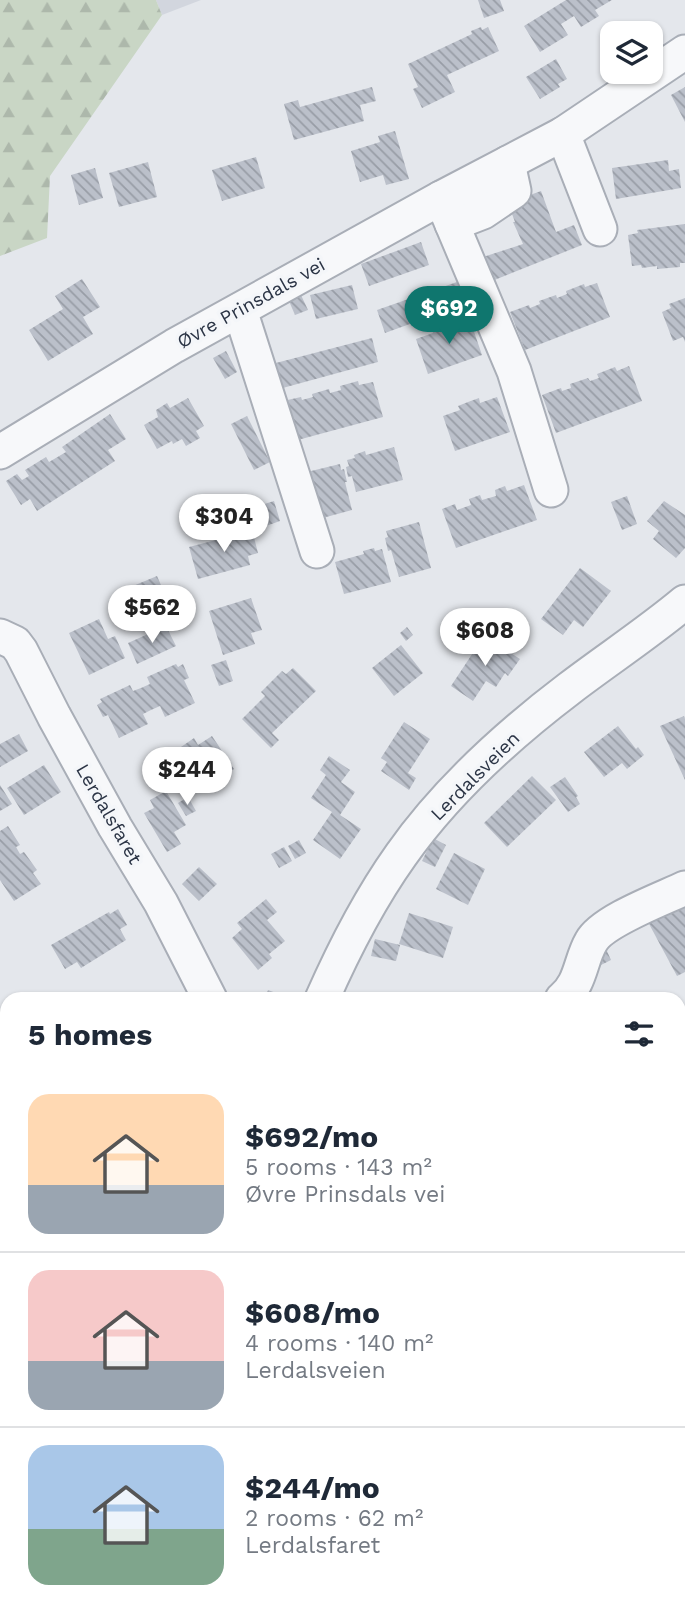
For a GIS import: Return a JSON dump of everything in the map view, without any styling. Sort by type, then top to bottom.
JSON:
[{"type":"street","name":"Øvre Prinsdals vei","points":[[0,452],[240,310],[446,211],[508,163],[563,134],[685,52]]},
{"type":"street","points":[[563,134],[600,229]]},
{"type":"street","points":[[446,211],[514,371],[551,490]]},
{"type":"street","points":[[240,310],[317,551]]},
{"type":"street","name":"Lerdalsveien","points":[[325,992],[345,948],[372,900],[402,854],[444,802],[482,763],[569,688],[685,602]]},
{"type":"street","name":"Lerdalsfaret","points":[[0,636],[15,643],[21,651],[115,827],[161,903],[206,992]]},
{"type":"street","points":[[569,992],[576,984],[590,943],[599,932],[685,888]]},
{"type":"shaded area","points":[[156,0],[201,0],[162,15]]},
{"type":"green space","points":[[0,0],[156,0],[162,15],[50,176],[47,238],[0,256]]},
{"type":"building","points":[[478,0],[500,0],[504,11],[484,18]]},
{"type":"building","points":[[566,0],[612,0],[595,10],[599,16],[581,27],[574,16],[561,24],[568,35],[540,52],[524,26]]},
{"type":"building","points":[[481,27],[482,30],[488,27],[499,51],[447,75],[455,92],[422,108],[413,89],[418,87],[408,64],[472,34],[471,31]]},
{"type":"building","points":[[556,59],[567,79],[558,84],[560,87],[540,99],[526,77]]},
{"type":"building","points":[[372,87],[376,101],[360,105],[364,121],[294,140],[284,104],[298,100],[300,107]]},
{"type":"building","points":[[685,87],[685,122],[671,95]]},
{"type":"building","points":[[395,131],[409,179],[386,185],[383,175],[360,182],[351,151],[380,142],[378,136]]},
{"type":"building","points":[[256,157],[265,188],[222,201],[212,170]]},
{"type":"building","points":[[668,160],[669,171],[679,169],[681,188],[616,199],[612,168]]},
{"type":"building","points":[[148,162],[157,197],[119,207],[109,173]]},
{"type":"building","points":[[95,168],[103,198],[79,205],[71,175]]},
{"type":"building","points":[[541,191],[556,232],[574,225],[582,245],[487,283],[477,259],[523,244],[508,203]]},
{"type":"building","points":[[685,224],[685,263],[680,263],[680,267],[657,269],[657,266],[632,266],[628,235],[638,233],[637,230]]},
{"type":"building","points":[[421,242],[429,265],[369,286],[361,264]]},
{"type":"building","points":[[82,279],[100,307],[83,317],[93,334],[48,361],[29,330],[63,309],[55,296]]},
{"type":"building","points":[[457,282],[465,304],[385,333],[377,310]]},
{"type":"building","points":[[597,283],[610,317],[525,350],[510,312],[529,305],[530,308],[540,304],[539,301],[556,295],[557,298],[584,284],[585,287]]},
{"type":"building","points":[[352,285],[358,309],[316,319],[310,295]]},
{"type":"building","points":[[301,295],[308,310],[295,315],[289,301]]},
{"type":"building","points":[[685,298],[685,342],[683,337],[673,341],[662,312],[671,308],[669,304]]},
{"type":"building","points":[[470,320],[482,355],[428,374],[416,339],[433,333],[431,328],[451,321],[453,326]]},
{"type":"building","points":[[372,338],[378,362],[279,389],[272,364]]},
{"type":"building","points":[[226,351],[237,372],[225,379],[213,358]]},
{"type":"building","points":[[629,366],[642,401],[556,433],[542,395],[561,388],[562,391],[571,388],[570,384],[588,378],[590,381],[599,378],[597,374],[615,367],[617,371]]},
{"type":"building","points":[[358,381],[359,385],[373,382],[383,417],[294,441],[283,401],[301,397],[302,400],[329,389],[330,393],[341,390],[340,386]]},
{"type":"building","points":[[497,397],[510,432],[455,451],[443,416],[460,410],[458,406],[479,398],[480,403]]},
{"type":"building","points":[[188,398],[204,426],[196,431],[200,438],[186,446],[182,439],[157,449],[144,425],[158,417],[156,410],[167,403],[170,408]]},
{"type":"building","points":[[110,414],[126,439],[108,450],[115,461],[37,511],[30,499],[21,505],[6,481],[17,474],[22,480],[29,476],[25,470],[46,457],[49,462],[66,452],[62,447]]},
{"type":"building","points":[[247,416],[270,462],[254,470],[231,424]]},
{"type":"building","points":[[394,447],[403,480],[356,492],[352,476],[348,477],[347,460],[365,451],[366,455]]},
{"type":"building","points":[[340,464],[341,470],[344,469],[352,510],[319,519],[307,472]]},
{"type":"building","points":[[524,485],[537,520],[456,548],[442,509],[455,504],[457,510],[471,505],[469,499],[480,495],[482,500],[496,496],[495,490],[505,486],[507,491]]},
{"type":"building","points":[[627,496],[637,524],[622,530],[611,502]]},
{"type":"building","points":[[274,501],[280,521],[255,530],[248,509]]},
{"type":"building","points":[[664,501],[685,515],[685,548],[676,558],[653,539],[659,531],[647,521]]},
{"type":"building","points":[[419,522],[431,568],[399,577],[391,550],[388,551],[386,531]]},
{"type":"building","points":[[251,526],[258,553],[248,556],[250,565],[198,579],[189,547],[239,534],[237,529]]},
{"type":"building","points":[[374,548],[375,551],[382,549],[391,582],[344,594],[335,562],[364,554],[363,551]]},
{"type":"building","points":[[580,568],[611,591],[583,627],[574,620],[563,635],[541,619]]},
{"type":"building","points":[[157,576],[168,601],[144,611],[143,607],[138,610],[130,591],[135,589],[133,586]]},
{"type":"building","points":[[251,598],[262,630],[251,633],[255,644],[223,655],[209,611]]},
{"type":"building","points":[[99,619],[108,639],[115,636],[125,658],[89,675],[69,633]]},
{"type":"building","points":[[166,626],[176,646],[137,664],[128,643]]},
{"type":"building","points":[[407,627],[413,635],[406,641],[400,633]]},
{"type":"building","points":[[484,636],[520,659],[508,676],[505,673],[496,687],[486,681],[473,701],[451,686]]},
{"type":"building","points":[[401,645],[423,673],[394,696],[372,668]]},
{"type":"building","points":[[226,660],[233,681],[219,686],[211,665]]},
{"type":"building","points":[[176,664],[178,667],[183,664],[189,678],[184,680],[195,703],[165,717],[160,706],[151,710],[143,714],[148,724],[119,738],[108,715],[103,717],[97,705],[102,702],[100,699],[130,685],[133,691],[150,684],[147,677]]},
{"type":"building","points":[[293,668],[316,691],[272,733],[279,740],[271,748],[242,719],[265,696],[261,692],[282,671],[286,674]]},
{"type":"building","points":[[684,716],[685,719],[685,780],[660,726]]},
{"type":"building","points":[[404,722],[430,739],[408,773],[416,778],[409,790],[381,771],[387,762],[381,758]]},
{"type":"building","points":[[618,726],[644,755],[627,769],[622,763],[604,777],[584,752]]},
{"type":"building","points":[[19,734],[28,751],[0,767],[0,744]]},
{"type":"building","points":[[212,736],[234,769],[207,787],[181,747],[194,738],[198,745]]},
{"type":"building","points":[[329,756],[350,770],[341,782],[355,792],[340,815],[361,829],[340,859],[313,840],[332,812],[311,798],[326,775],[320,770]]},
{"type":"building","points":[[44,765],[61,792],[24,815],[7,788]]},
{"type":"building","points":[[532,776],[556,800],[507,847],[484,823]]},
{"type":"building","points":[[565,777],[578,796],[576,797],[580,804],[568,812],[550,787]]},
{"type":"building","points":[[0,785],[12,804],[0,811]]},
{"type":"building","points":[[166,791],[186,825],[174,832],[181,844],[167,852],[144,813],[154,808],[150,800]]},
{"type":"building","points":[[188,797],[196,811],[186,816],[178,803]]},
{"type":"building","points":[[8,826],[20,845],[16,847],[20,854],[24,852],[37,870],[33,873],[41,884],[14,901],[0,880],[0,831]]},
{"type":"building","points":[[433,838],[446,845],[435,867],[422,861]]},
{"type":"building","points":[[299,840],[306,853],[295,859],[288,846]]},
{"type":"building","points":[[284,847],[292,861],[279,868],[271,854]]},
{"type":"building","points":[[454,853],[485,869],[468,905],[436,889]]},
{"type":"building","points":[[199,867],[217,884],[199,901],[182,884]]},
{"type":"building","points":[[266,899],[277,912],[267,920],[285,941],[269,954],[272,958],[258,970],[232,938],[242,929],[237,923]]},
{"type":"building","points":[[685,903],[685,972],[677,976],[648,922]]},
{"type":"building","points":[[118,909],[127,925],[120,929],[126,940],[81,968],[77,962],[65,969],[51,945]]},
{"type":"building","points":[[409,913],[453,927],[443,958],[399,944]]},
{"type":"building","points":[[375,939],[400,945],[396,961],[371,956]]},
{"type":"building","points":[[606,949],[611,960],[601,965],[595,954]]}]
